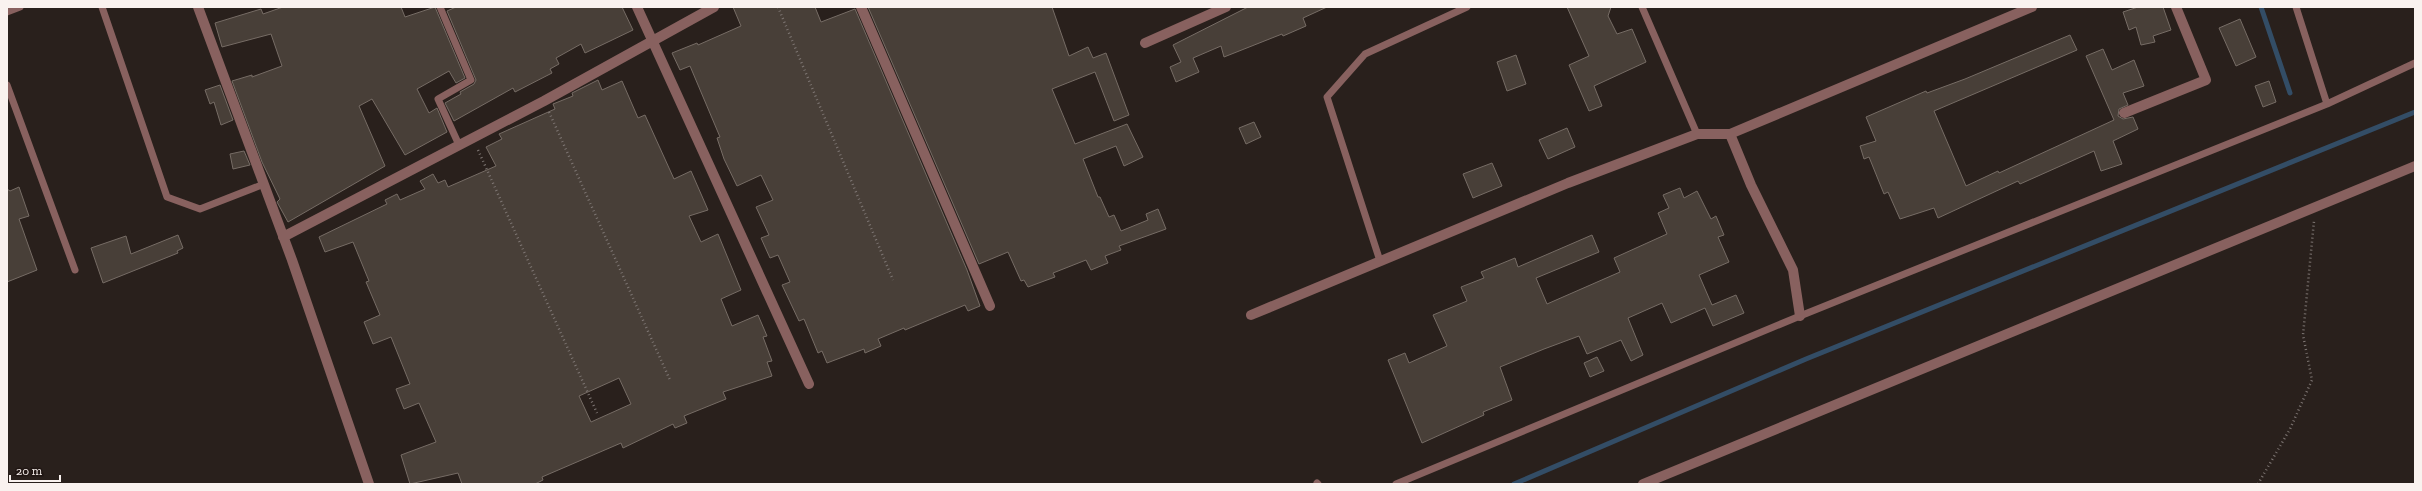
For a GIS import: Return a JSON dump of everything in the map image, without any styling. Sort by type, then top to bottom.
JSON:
[{"type":"street","points":[[198,7],[264,184],[369,484]]},
{"type":"street","points":[[638,7],[652,41],[809,384]]},
{"type":"street","points":[[283,237],[544,101],[714,7]]},
{"type":"street","points":[[861,7],[990,306]]},
{"type":"street","points":[[1145,43],[1226,7]]},
{"type":"street","points":[[1251,315],[1568,183],[1697,134],[1730,134],[2032,7]]},
{"type":"street","points":[[2124,113],[2206,80],[2176,7]]},
{"type":"street","points":[[1730,134],[1751,184],[1793,270],[1800,316]]},
{"type":"street","points":[[1643,484],[2415,166]]},
{"type":"lane","points":[[7,12],[20,7]]},
{"type":"lane","points":[[102,7],[167,197],[200,209],[264,184]]},
{"type":"lane","points":[[440,7],[471,80],[438,99],[460,145]]},
{"type":"lane","points":[[1380,261],[1327,97],[1365,54],[1467,7]]},
{"type":"lane","points":[[1642,7],[1697,134]]},
{"type":"lane","points":[[2296,7],[2327,104]]},
{"type":"lane","points":[[1396,484],[1800,316],[2327,104],[2415,63]]},
{"type":"lane","points":[[7,85],[75,270]]},
{"type":"path","points":[[778,7],[893,280]]},
{"type":"path","points":[[544,101],[670,380]]},
{"type":"path","points":[[472,138],[596,413]]},
{"type":"path","points":[[2258,484],[2290,429],[2312,380],[2303,335],[2315,208]]},
{"type":"building","points":[[283,7],[401,7],[405,17],[435,7],[465,78],[456,83],[449,71],[417,89],[429,113],[437,108],[447,132],[405,155],[372,99],[359,106],[385,166],[288,222],[277,202],[280,199],[262,162],[232,81],[252,75],[252,77],[282,66],[271,34],[222,47],[215,23],[261,9],[263,14]]},
{"type":"building","points":[[456,7],[622,7],[633,30],[585,53],[581,44],[556,58],[559,64],[550,69],[552,73],[515,92],[513,88],[454,121],[445,103],[461,94],[460,92],[474,84],[476,80],[447,11]]},
{"type":"building","points":[[733,7],[815,7],[821,22],[855,9],[967,270],[980,306],[968,311],[965,305],[905,330],[904,328],[878,339],[881,346],[865,353],[864,349],[827,363],[822,351],[818,353],[804,319],[799,321],[782,285],[790,282],[778,255],[770,258],[761,238],[769,235],[756,207],[773,200],[761,175],[737,186],[724,159],[717,138],[720,137],[690,66],[680,70],[672,53],[697,43],[698,45],[741,26]]},
{"type":"building","points":[[868,7],[1052,7],[1069,56],[1088,47],[1093,58],[1106,53],[1129,115],[1114,121],[1095,72],[1052,89],[1075,144],[1127,124],[1143,157],[1124,166],[1116,146],[1083,159],[1098,197],[1100,197],[1109,217],[1114,215],[1121,231],[1148,220],[1146,214],[1158,209],[1166,229],[1119,246],[1121,250],[1105,256],[1108,263],[1091,270],[1086,260],[1053,273],[1055,277],[1028,287],[1024,280],[1021,281],[1008,252],[979,264]]},
{"type":"building","points":[[1248,7],[1327,7],[1303,18],[1306,26],[1283,36],[1282,34],[1224,57],[1221,46],[1193,58],[1199,72],[1176,82],[1170,67],[1181,62],[1173,45]]},
{"type":"building","points":[[1567,7],[1611,7],[1608,16],[1617,34],[1632,29],[1646,62],[1594,86],[1602,106],[1589,111],[1569,65],[1589,56]]},
{"type":"building","points":[[2138,7],[2163,7],[2171,30],[2153,36],[2155,42],[2141,45],[2136,27],[2129,30],[2123,12]]},
{"type":"building","points":[[2240,19],[2256,57],[2236,66],[2219,28]]},
{"type":"building","points":[[2070,35],[2077,50],[1934,111],[1966,186],[1998,171],[1999,173],[2114,120],[2086,56],[2103,49],[2112,70],[2134,60],[2144,86],[2123,93],[2128,105],[2119,109],[2118,116],[2123,119],[2133,117],[2138,129],[2113,141],[2122,164],[2101,171],[2094,151],[2020,184],[2018,181],[1938,218],[1934,208],[1900,219],[1888,192],[1884,194],[1869,157],[1864,159],[1860,146],[1876,141],[1866,117],[1926,91],[1927,93],[1965,79]]},
{"type":"building","points":[[1516,55],[1526,84],[1507,91],[1497,62]]},
{"type":"building","points":[[598,80],[602,90],[622,81],[638,118],[645,115],[674,179],[691,171],[708,210],[689,216],[701,242],[718,234],[741,290],[721,299],[732,326],[758,315],[767,336],[763,337],[772,361],[767,362],[772,376],[723,392],[726,399],[684,416],[687,423],[675,428],[673,424],[623,448],[621,443],[542,477],[543,480],[535,484],[462,484],[458,473],[410,484],[401,455],[436,442],[419,403],[404,409],[396,389],[410,384],[391,337],[373,344],[364,322],[380,315],[366,282],[369,281],[353,242],[325,252],[319,237],[387,204],[385,200],[397,194],[400,200],[425,189],[420,181],[433,174],[438,183],[445,180],[448,187],[496,166],[486,147],[502,139],[499,134],[555,109],[553,104],[573,96],[572,93]],"holes":[[[619,378],[631,404],[591,422],[579,396]]]},
{"type":"building","points":[[2269,81],[2276,102],[2263,107],[2255,86]]},
{"type":"building","points":[[220,85],[233,120],[221,125],[214,102],[210,104],[205,90]]},
{"type":"building","points":[[1254,122],[1261,137],[1246,144],[1239,128]]},
{"type":"building","points":[[1567,128],[1575,147],[1548,159],[1539,140]]},
{"type":"building","points":[[244,151],[250,165],[233,169],[230,154]]},
{"type":"building","points":[[1492,163],[1502,186],[1473,198],[1463,174]]},
{"type":"building","points":[[19,187],[29,216],[19,219],[37,270],[7,282],[7,189],[10,191]]},
{"type":"building","points":[[1680,188],[1684,198],[1697,191],[1711,219],[1716,216],[1724,235],[1718,237],[1729,262],[1699,275],[1712,305],[1736,295],[1744,313],[1713,326],[1705,308],[1671,323],[1662,303],[1628,318],[1643,355],[1631,361],[1621,340],[1587,354],[1579,336],[1544,349],[1500,367],[1512,400],[1483,412],[1484,415],[1422,443],[1388,360],[1405,353],[1409,363],[1447,346],[1433,315],[1467,301],[1461,287],[1484,278],[1481,272],[1515,258],[1518,267],[1592,235],[1599,252],[1536,278],[1547,304],[1620,272],[1614,258],[1667,234],[1658,213],[1669,208],[1663,195]]},
{"type":"building","points":[[178,235],[183,248],[177,251],[178,253],[103,283],[91,248],[126,236],[131,254]]},
{"type":"building","points":[[1597,357],[1604,371],[1590,377],[1584,363]]},
{"type":"waterway","points":[[2261,7],[2290,93]]},
{"type":"waterway","points":[[1514,484],[1806,359],[2415,112]]}]
